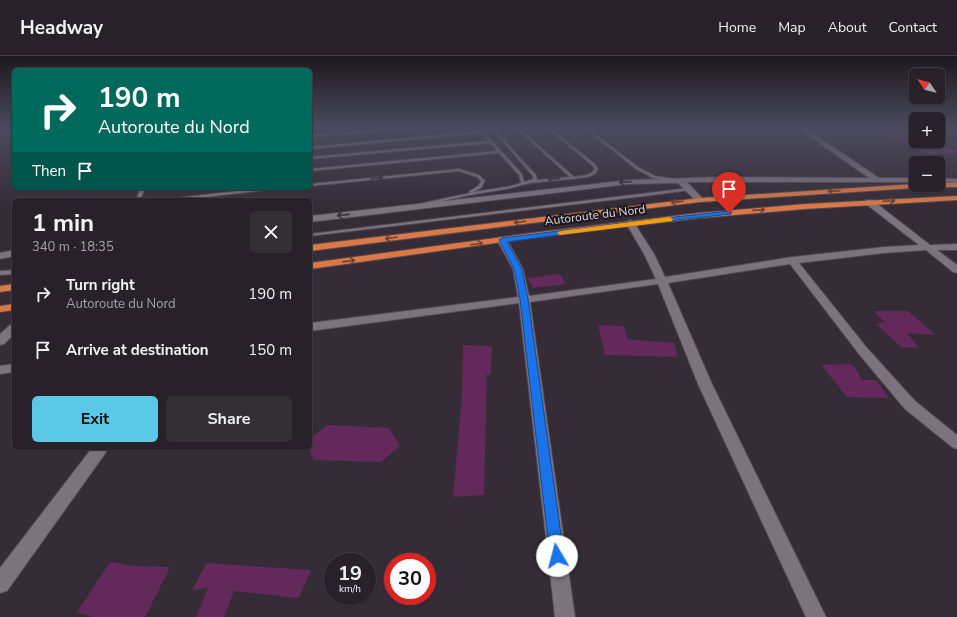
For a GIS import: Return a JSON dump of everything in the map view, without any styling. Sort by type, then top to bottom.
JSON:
[{"type":"highway","name":"Autoroute du Nord","points":[[312,248],[700,200],[915,186],[957,185]]},
{"type":"highway","name":"Autoroute du Nord","points":[[312,266],[502,240],[754,210],[957,198]]},
{"type":"highway","points":[[0,289],[12,287]]},
{"type":"highway","points":[[0,309],[12,307]]},
{"type":"street","points":[[840,154],[876,178]]},
{"type":"street","points":[[312,219],[603,184],[681,180],[876,178],[909,180]]},
{"type":"street","points":[[681,180],[700,200]]},
{"type":"street","points":[[945,180],[957,181]]},
{"type":"street","points":[[869,202],[957,270]]},
{"type":"street","points":[[630,224],[649,254],[662,281],[705,384],[816,617]]},
{"type":"street","points":[[502,240],[518,269],[524,299],[565,617]]},
{"type":"street","points":[[312,327],[662,281],[836,253],[928,247],[957,247]]},
{"type":"street","points":[[0,256],[12,253]]},
{"type":"street","points":[[792,260],[863,351],[910,405],[957,443]]},
{"type":"street","points":[[0,341],[12,330]]},
{"type":"street","points":[[0,370],[12,368]]},
{"type":"street","points":[[0,584],[99,450]]},
{"type":"lane","points":[[312,158],[353,154]]},
{"type":"lane","points":[[312,170],[477,154]]},
{"type":"lane","points":[[502,154],[521,175],[523,184]]},
{"type":"lane","points":[[515,154],[535,176],[535,180],[531,182]]},
{"type":"lane","points":[[546,154],[572,177]]},
{"type":"lane","points":[[404,208],[465,194],[531,182],[593,174],[596,169],[579,154]]},
{"type":"lane","points":[[619,154],[637,168],[654,177],[681,180]]},
{"type":"lane","points":[[312,185],[459,170],[478,176],[483,181],[480,187],[465,194]]},
{"type":"lane","points":[[312,236],[689,189]]},
{"type":"lane","points":[[178,198],[256,190]]},
{"type":"lane","points":[[0,273],[12,272]]},
{"type":"building","points":[[560,274],[566,284],[533,288],[527,278]]},
{"type":"building","points":[[874,311],[908,311],[936,335],[907,333],[919,348],[901,347],[876,324],[880,324],[878,322],[885,323]]},
{"type":"building","points":[[598,325],[624,326],[627,339],[674,343],[678,357],[605,355]]},
{"type":"building","points":[[463,345],[492,346],[491,374],[487,374],[484,495],[453,497],[462,396]]},
{"type":"building","points":[[849,364],[854,366],[862,380],[876,380],[889,398],[847,397],[821,365]]},
{"type":"building","points":[[327,425],[389,428],[400,446],[381,462],[314,460],[310,452],[310,450],[312,450],[312,437]]},
{"type":"building","points":[[110,562],[134,566],[170,567],[145,617],[91,617],[77,612]]},
{"type":"building","points":[[207,563],[311,570],[299,598],[234,591],[224,617],[196,617],[208,588],[192,590]]},
{"type":"slow traffic","points":[[560,233],[670,219]]},
{"type":"route","points":[[557,556],[524,299],[518,269],[502,240],[729,213]]}]
